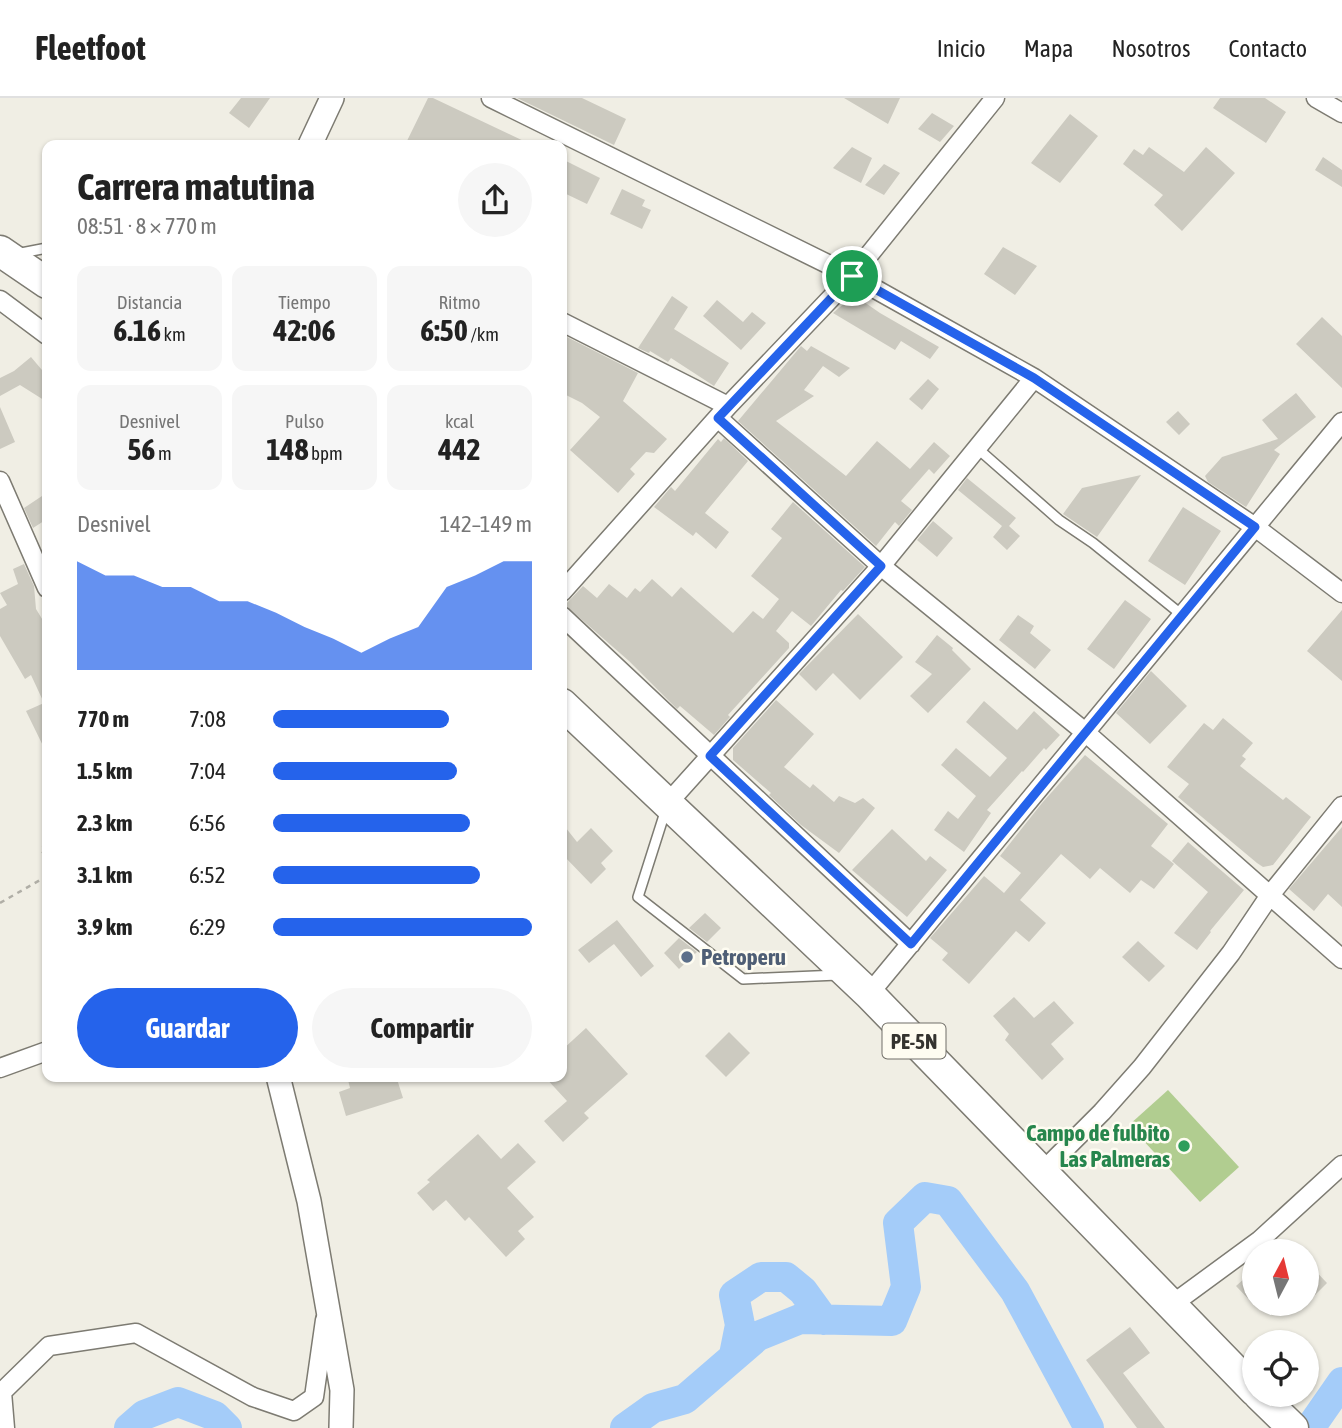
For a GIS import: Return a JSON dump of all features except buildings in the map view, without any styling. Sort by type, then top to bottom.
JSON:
[{"type":"highway","points":[[4,253],[42,280]]},
{"type":"highway","name":"PE-5N","points":[[567,709],[859,985],[1242,1378]]},
{"type":"street","points":[[312,140],[332,98]]},
{"type":"street","points":[[491,98],[852,276],[1034,378],[1255,527],[1342,593]]},
{"type":"street","points":[[567,586],[723,412],[852,276],[995,98]]},
{"type":"street","points":[[1316,98],[1342,113]]},
{"type":"street","points":[[0,300],[42,331]]},
{"type":"street","points":[[567,325],[723,412],[881,566],[1085,732],[1342,959]]},
{"type":"street","points":[[667,804],[881,566],[1034,378]]},
{"type":"street","points":[[859,985],[911,944],[1342,422]]},
{"type":"street","points":[[0,481],[42,578]]},
{"type":"street","points":[[567,621],[911,944]]},
{"type":"street","points":[[1041,1173],[1135,1075],[1231,953],[1270,895],[1342,806]]},
{"type":"street","points":[[0,1068],[42,1053]]},
{"type":"street","points":[[279,1082],[309,1201],[342,1390],[341,1428]]},
{"type":"street","points":[[1170,1306],[1260,1240],[1342,1165]]},
{"type":"street","points":[[5,1428],[1,1392],[48,1346],[136,1333],[253,1397],[294,1411],[314,1397],[327,1310]]},
{"type":"lane","points":[[4,253],[42,249]]},
{"type":"lane","points":[[977,447],[1059,520],[1182,615]]},
{"type":"lane","points":[[667,804],[638,897],[743,979],[859,985]]},
{"type":"path","points":[[0,903],[42,879]]},
{"type":"green space","name":"Campo de fulbito Las Palmeras","points":[[1168,1090],[1239,1167],[1200,1202],[1129,1125]]},
{"type":"waterway","points":[[625,1428],[653,1408],[685,1399],[758,1336],[800,1319],[892,1321],[906,1287],[898,1223],[925,1197],[948,1201],[1015,1291],[1089,1428]]},
{"type":"waterway","points":[[734,1355],[740,1325],[734,1295],[761,1277],[786,1277],[803,1291],[824,1320]]},
{"type":"waterway","points":[[1310,1428],[1342,1382]]},
{"type":"waterway","points":[[129,1428],[144,1415],[178,1402],[215,1416],[227,1428]]},
{"type":"place","name":"Petroperu","points":[[687,957]]},
{"type":"place","name":"Campo de fulbito Las Palmeras","points":[[1184,1146]]},
{"type":"route","points":[[852,276],[1034,378],[1255,527],[911,944],[710,756],[881,566],[718,418],[852,276]]}]
